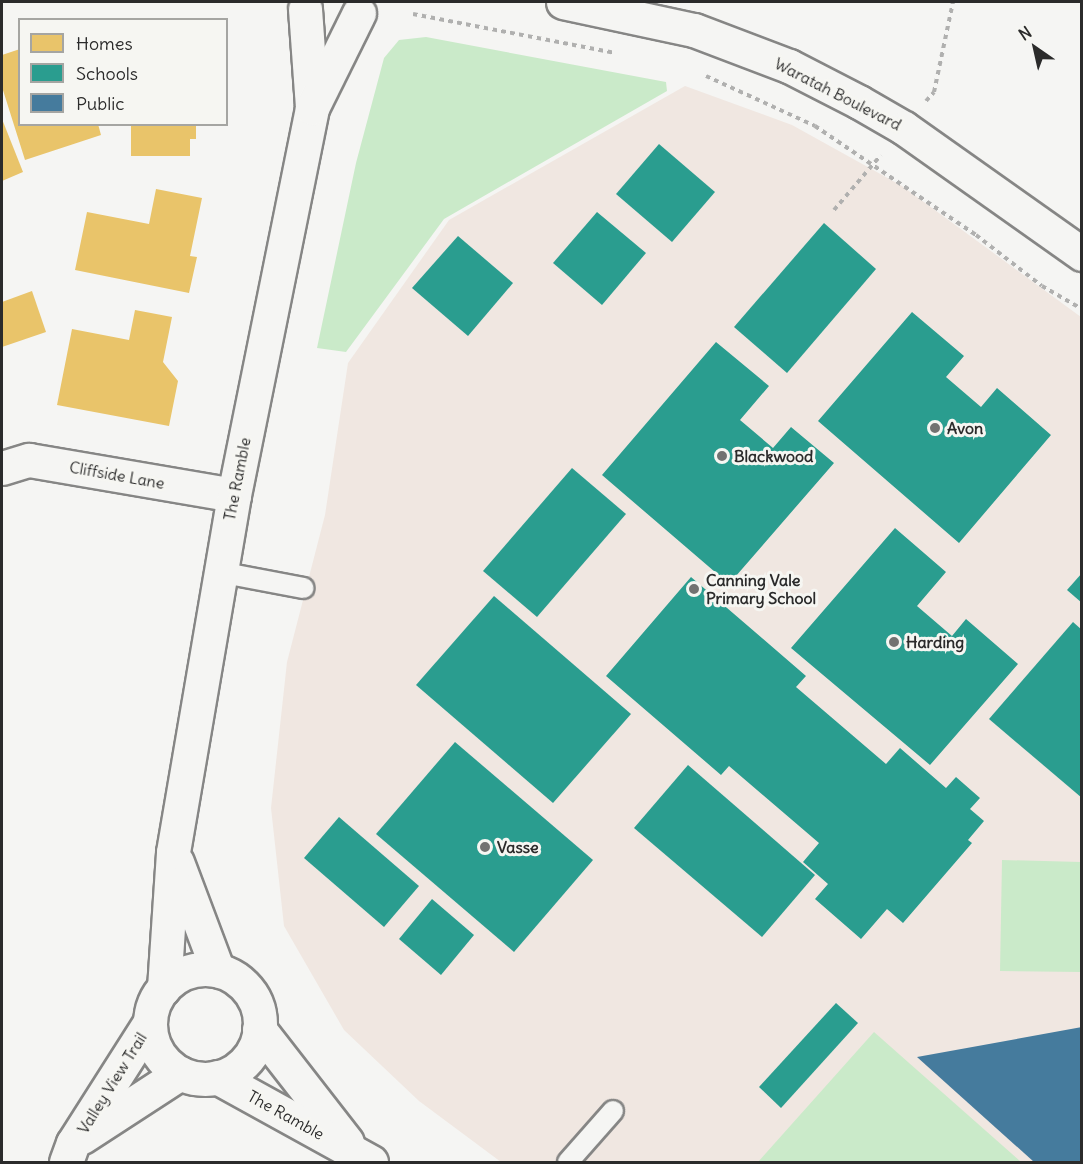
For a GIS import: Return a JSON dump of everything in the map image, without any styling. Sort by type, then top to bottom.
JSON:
[{"type":"street","name":"Waratah Boulevard","points":[[563,2],[694,30],[789,66],[904,128],[1082,254]]},
{"type":"street","points":[[301,5],[322,16],[341,17],[367,7]]},
{"type":"street","name":"The Ramble","points":[[301,5],[312,108]]},
{"type":"street","name":"The Ramble","points":[[164,988],[173,852],[219,572],[312,108],[367,7]]},
{"type":"street","name":"Cliffside Lane","points":[[2,468],[29,460],[234,495]]},
{"type":"street","points":[[173,852],[218,970]]},
{"type":"street","points":[[218,970],[232,976],[254,999],[259,1014],[260,1029],[256,1046],[246,1060],[233,1071],[204,1079],[180,1073],[167,1064],[152,1038],[150,1022],[154,1004],[164,988],[175,978],[189,972],[218,970]]},
{"type":"street","name":"Valley View Trail","points":[[70,1153],[150,1022]]},
{"type":"street","name":"The Ramble","points":[[260,1029],[364,1158]]},
{"type":"street","name":"Valley View Trail","points":[[70,1153],[180,1073]]},
{"type":"street","name":"The Ramble","points":[[217,1077],[364,1158]]},
{"type":"lane","points":[[219,572],[304,588]]},
{"type":"lane","points":[[568,1162],[613,1112]]},
{"type":"path","points":[[924,104],[934,92],[952,2]]},
{"type":"path","points":[[413,14],[617,53]]},
{"type":"path","points":[[697,72],[816,126],[976,236],[1042,286],[1082,309]]},
{"type":"path","points":[[834,210],[873,165]]},
{"type":"shaded area","name":"Canning Vale Primary School","points":[[685,86],[792,125],[902,186],[1081,317],[1081,1162],[501,1162],[419,1101],[344,1030],[284,926],[271,808],[287,662],[325,515],[348,363],[449,220]]},
{"type":"green space","points":[[426,37],[666,82],[667,91],[444,219],[346,352],[317,348],[356,163],[384,58],[399,40]]},
{"type":"green space","points":[[1002,860],[1081,862],[1081,972],[1000,971]]},
{"type":"green space","points":[[874,1032],[1021,1162],[758,1162]]},
{"type":"building: Homes","points":[[18,50],[18,126],[99,126],[101,135],[25,160],[2,87],[2,55]]},
{"type":"building: Homes","points":[[2,119],[23,172],[2,181]]},
{"type":"building: Homes","points":[[131,126],[196,126],[196,139],[190,139],[190,156],[131,156]]},
{"type":"building: Homes","points":[[156,189],[202,198],[190,256],[197,257],[189,293],[75,270],[87,212],[149,224]]},
{"type":"building: Homes","points":[[32,291],[46,332],[2,347],[2,302]]},
{"type":"building: Homes","points":[[135,310],[172,317],[163,362],[178,381],[169,426],[57,405],[72,329],[129,340]]},
{"type":"building: Schools","points":[[659,144],[715,192],[672,242],[616,194]]},
{"type":"building: Schools","points":[[597,212],[646,253],[602,305],[553,263]]},
{"type":"building: Schools","points":[[824,223],[876,269],[787,373],[734,327]]},
{"type":"building: Schools","points":[[458,236],[513,283],[468,336],[412,288]]},
{"type":"building: Schools","name":"Avon","points":[[912,312],[964,356],[946,377],[981,407],[997,388],[1051,435],[959,543],[818,421]]},
{"type":"building: Schools","name":"Blackwood","points":[[716,342],[769,386],[740,420],[773,448],[791,427],[834,463],[729,584],[602,475]]},
{"type":"building: Schools","points":[[572,468],[626,514],[537,617],[483,571]]},
{"type":"building: Schools","name":"Harding","points":[[895,528],[946,572],[917,606],[952,636],[966,619],[1018,664],[930,765],[791,648]]},
{"type":"building: Schools","points":[[1082,573],[1082,603],[1067,590]]},
{"type":"building: Schools","points":[[691,577],[806,676],[796,687],[886,764],[900,748],[946,788],[956,777],[980,798],[970,809],[984,821],[968,840],[972,843],[903,923],[887,909],[861,939],[815,899],[828,884],[803,862],[819,843],[729,766],[721,775],[606,676]]},
{"type":"building: Schools","points":[[494,596],[631,714],[553,803],[416,685]]},
{"type":"building: Schools","points":[[1073,622],[1082,630],[1082,798],[989,719]]},
{"type":"building: Schools","name":"Vasse","points":[[455,742],[593,860],[514,952],[376,834]]},
{"type":"building: Schools","points":[[688,765],[815,875],[762,937],[634,828]]},
{"type":"building: Schools","points":[[339,817],[419,886],[384,927],[304,858]]},
{"type":"building: Schools","points":[[432,899],[474,935],[441,975],[399,939]]},
{"type":"building: Schools","points":[[836,1003],[858,1023],[781,1108],[759,1087]]},
{"type":"building: Schools","points":[[1082,1029],[1082,1068],[1080,1068],[1073,1031]]},
{"type":"building: Public","points":[[1082,1027],[1082,1162],[1034,1162],[917,1057]]},
{"type":"place","name":"Avon","points":[[935,428]]},
{"type":"place","name":"Blackwood","points":[[722,456]]},
{"type":"place","name":"Canning Vale Primary School","points":[[694,589]]},
{"type":"place","name":"Harding","points":[[894,642]]},
{"type":"place","name":"Vasse","points":[[485,847]]}]
